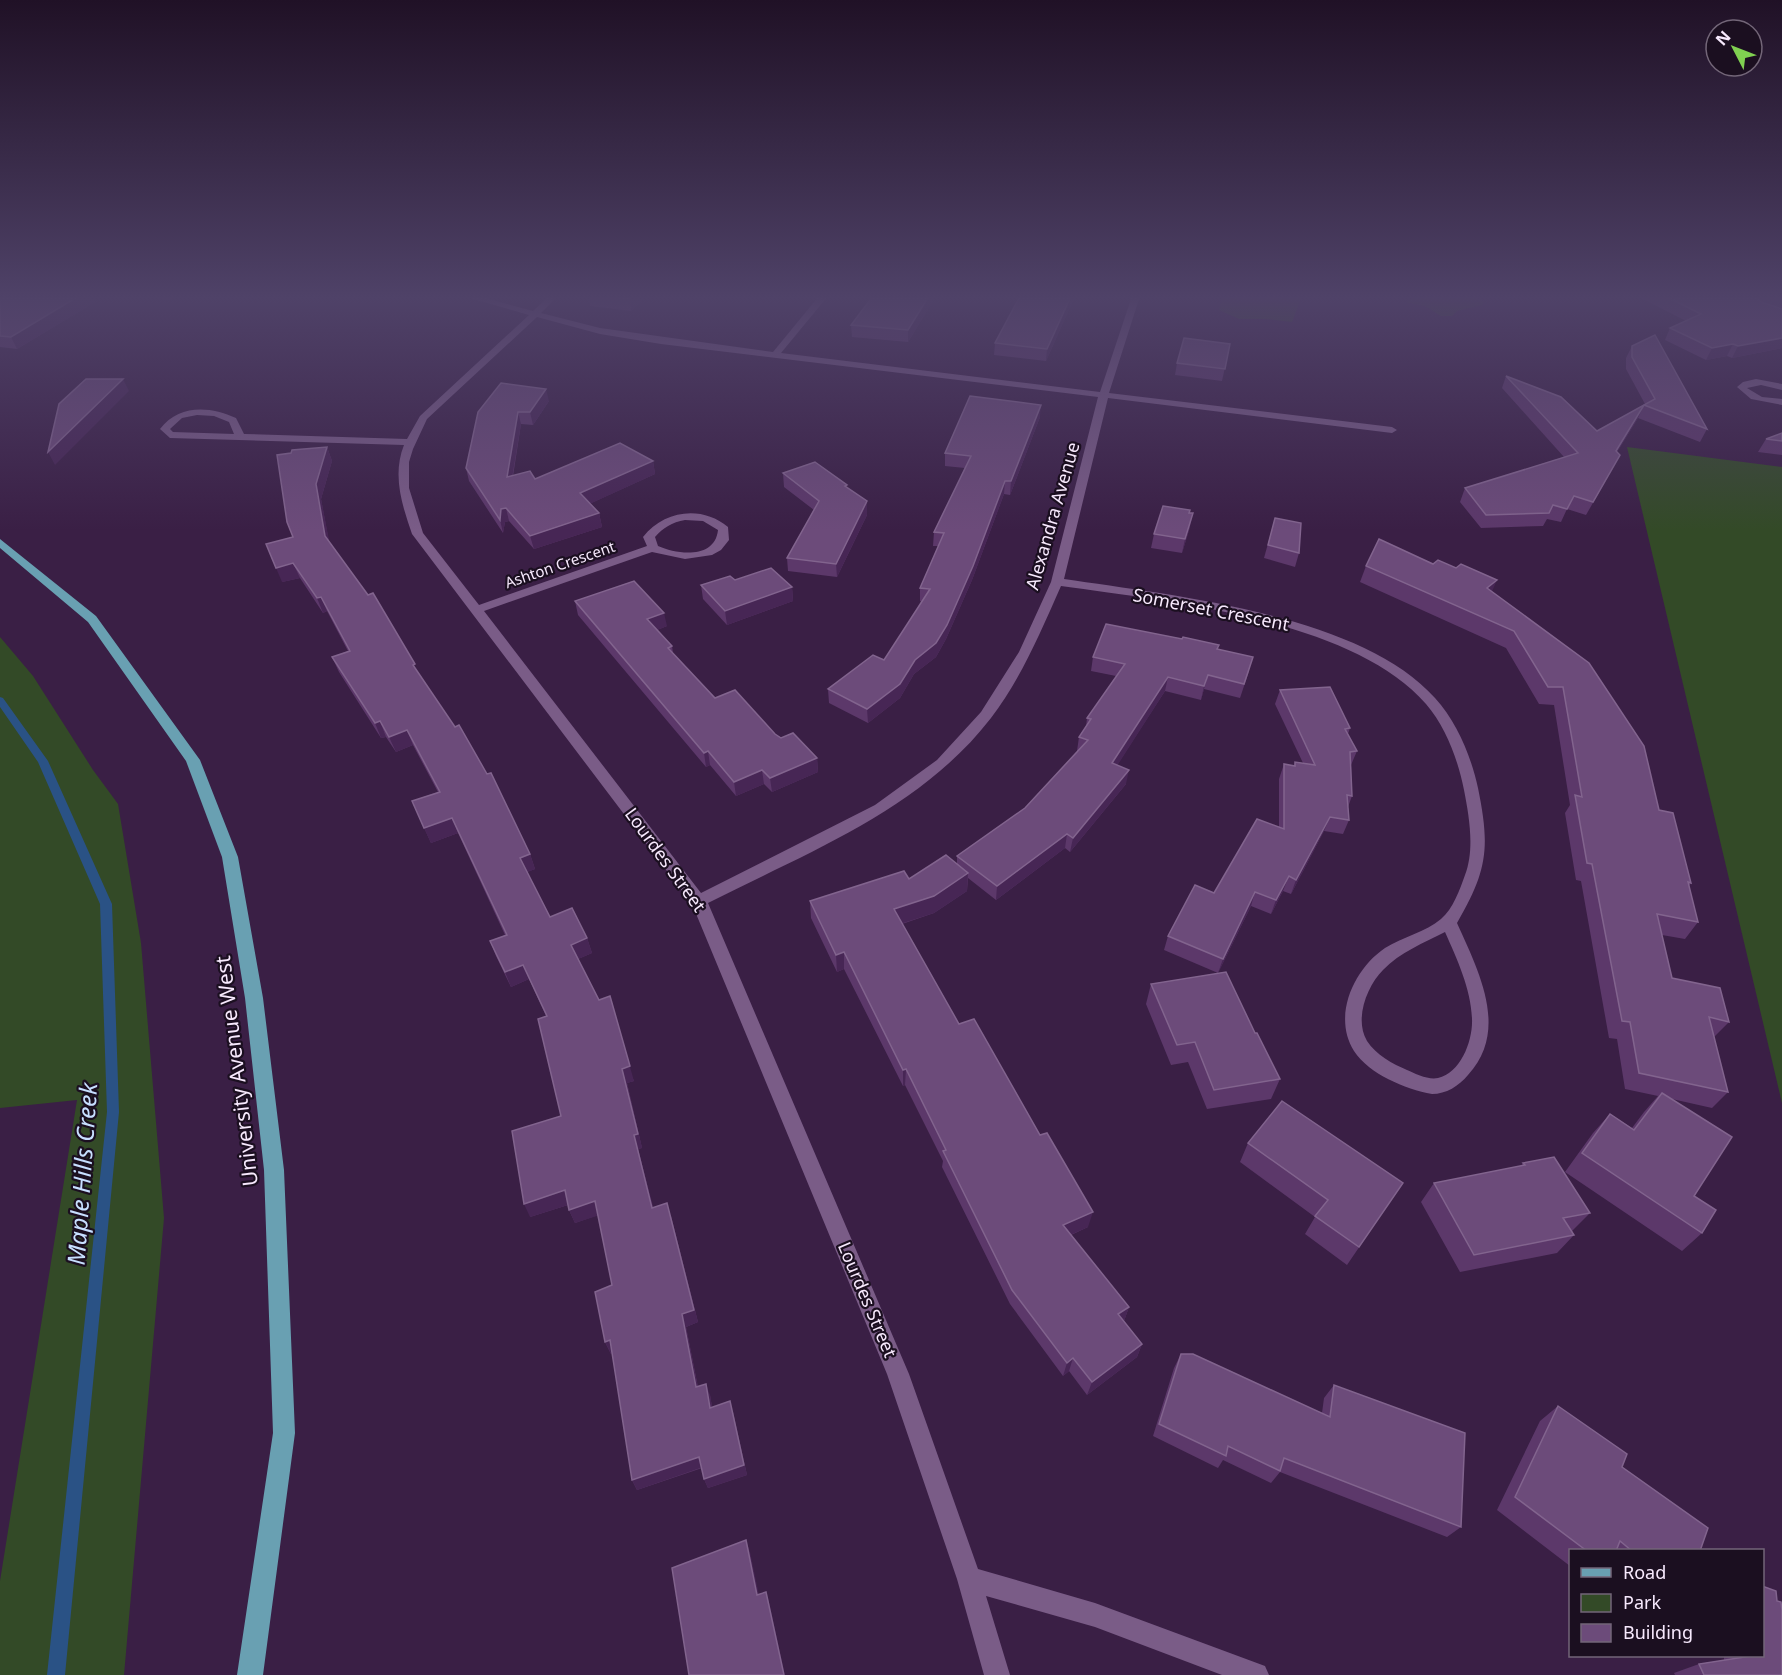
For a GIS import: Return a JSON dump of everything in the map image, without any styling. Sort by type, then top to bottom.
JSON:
[{"type":"main road","name":"University Avenue West","points":[[0,542],[92,619],[193,760],[230,857],[254,998],[274,1170],[284,1433],[250,1675]]},
{"type":"street","name":"Lourdes Street","points":[[470,374],[423,418],[409,442],[402,469],[406,501],[418,534],[699,901],[898,1374],[969,1579],[997,1675]]},
{"type":"street","points":[[932,374],[1392,430]]},
{"type":"street","name":"Alexandra Avenue","points":[[699,901],[880,808],[942,763],[986,715],[1025,652],[1057,582],[1110,374]]},
{"type":"street","points":[[1782,387],[1755,382],[1744,384],[1742,387],[1744,391],[1758,399],[1782,402]]},
{"type":"street","points":[[240,436],[233,420],[215,412],[204,411],[178,417],[165,429],[170,435],[186,437],[240,436],[409,442]]},
{"type":"street","points":[[697,516],[711,519],[724,529],[725,536],[721,543],[704,554],[677,557],[654,548],[649,537],[654,528],[671,519],[697,516]]},
{"type":"street","name":"Ashton Crescent","points":[[476,610],[654,548]]},
{"type":"street","name":"Somerset Crescent","points":[[1057,582],[1220,608],[1309,631],[1352,647],[1390,667],[1425,694],[1442,717],[1457,747],[1469,782],[1475,821],[1476,867],[1449,923]]},
{"type":"street","points":[[1449,923],[1477,989],[1482,1029],[1473,1061],[1452,1080],[1437,1086],[1418,1083],[1393,1072],[1373,1059],[1358,1041],[1353,1017],[1359,993],[1372,969],[1394,951],[1449,923]]},
{"type":"street","points":[[969,1579],[1095,1615],[1256,1675]]},
{"type":"green space","points":[[1627,447],[1782,467],[1782,1103]]},
{"type":"green space","points":[[0,637],[33,676],[93,770],[118,804],[141,943],[164,1218],[124,1675],[0,1675],[0,1581],[77,1100],[0,1108]]},
{"type":"building","points":[[1641,374],[1677,374],[1707,429],[1644,405],[1655,399]]},
{"type":"building","points":[[1506,376],[1561,397],[1597,431],[1644,405],[1616,451],[1620,455],[1593,502],[1574,496],[1567,509],[1553,505],[1549,513],[1486,515],[1465,488],[1578,453]]},
{"type":"building","points":[[86,379],[123,379],[48,452],[59,404]]},
{"type":"building","points":[[501,383],[546,389],[530,412],[518,412],[507,477],[530,471],[535,479],[620,443],[653,461],[580,493],[599,513],[530,536],[506,508],[501,509],[500,520],[466,468],[478,412]]},
{"type":"building","points":[[970,396],[1041,405],[1011,481],[1005,481],[973,566],[947,625],[936,643],[915,660],[900,684],[867,709],[828,689],[873,655],[884,660],[930,589],[920,588],[944,533],[934,532],[971,456],[945,453]]},
{"type":"building","points":[[1782,433],[1782,441],[1766,439]]},
{"type":"building","points":[[327,447],[316,484],[325,536],[368,595],[373,593],[415,664],[413,665],[455,727],[459,725],[487,774],[491,773],[530,854],[520,858],[550,917],[572,908],[587,938],[571,945],[599,1000],[610,996],[630,1066],[622,1069],[638,1134],[634,1135],[652,1208],[667,1203],[694,1310],[682,1314],[696,1387],[706,1384],[710,1408],[730,1401],[744,1465],[704,1479],[699,1457],[632,1480],[610,1340],[605,1342],[595,1292],[612,1285],[595,1201],[569,1210],[565,1190],[524,1204],[512,1131],[561,1116],[538,1019],[547,1016],[523,965],[505,972],[490,941],[507,935],[452,818],[424,828],[412,801],[440,792],[407,730],[389,737],[380,721],[375,723],[332,657],[350,651],[321,597],[317,598],[293,563],[276,568],[266,544],[293,537],[287,522],[277,455],[291,453],[292,450]]},
{"type":"building","points":[[815,462],[867,501],[836,564],[787,558],[819,501],[783,473]]},
{"type":"building","points":[[1163,506],[1190,510],[1189,513],[1193,513],[1185,539],[1154,534]]},
{"type":"building","points":[[1275,518],[1301,523],[1299,553],[1268,545]]},
{"type":"building","points":[[1379,539],[1433,564],[1438,560],[1456,568],[1461,564],[1497,580],[1487,588],[1589,663],[1644,746],[1659,810],[1673,813],[1691,883],[1688,882],[1698,922],[1657,914],[1672,978],[1720,988],[1729,1022],[1709,1017],[1728,1092],[1639,1073],[1630,1022],[1622,1021],[1592,864],[1587,863],[1575,795],[1582,797],[1563,687],[1548,687],[1514,631],[1366,566]]},
{"type":"building","points":[[771,568],[792,587],[725,611],[701,585],[730,576],[735,580]]},
{"type":"building","points":[[634,581],[664,613],[647,619],[672,646],[668,648],[715,698],[735,690],[775,734],[781,738],[793,733],[817,758],[770,778],[762,770],[734,782],[708,751],[704,753],[575,601]]},
{"type":"building","points":[[1106,624],[1219,645],[1217,649],[1253,657],[1244,684],[1208,675],[1204,686],[1168,677],[1112,763],[1129,770],[1073,838],[1067,834],[997,886],[957,856],[1025,808],[1088,740],[1079,737],[1091,719],[1087,718],[1125,664],[1093,657]]},
{"type":"building","points":[[1330,687],[1350,728],[1345,729],[1357,751],[1350,752],[1352,796],[1347,795],[1349,820],[1330,817],[1296,880],[1289,876],[1276,900],[1255,892],[1223,959],[1168,936],[1195,885],[1214,893],[1257,819],[1284,829],[1284,764],[1295,766],[1295,762],[1315,765],[1280,690]]},
{"type":"building","points":[[946,855],[968,873],[934,896],[894,909],[959,1024],[974,1019],[1040,1135],[1047,1133],[1093,1212],[1063,1225],[1129,1307],[1118,1314],[1142,1344],[1092,1382],[1073,1358],[1067,1363],[1012,1290],[943,1151],[946,1150],[906,1069],[903,1070],[844,952],[836,955],[810,901],[904,871],[909,879]]},
{"type":"building","points":[[1226,972],[1280,1079],[1214,1090],[1195,1042],[1177,1045],[1151,984]]},
{"type":"building","points":[[1662,1093],[1732,1137],[1694,1196],[1716,1210],[1702,1233],[1582,1153],[1610,1114],[1634,1130]]},
{"type":"building","points":[[1282,1101],[1403,1183],[1359,1247],[1315,1216],[1328,1200],[1248,1143]]},
{"type":"building","points":[[1554,1157],[1590,1213],[1563,1218],[1574,1235],[1474,1255],[1434,1183]]},
{"type":"building","points":[[1181,1354],[1193,1354],[1330,1417],[1334,1385],[1465,1433],[1461,1527],[1284,1458],[1280,1471],[1228,1446],[1226,1456],[1159,1424]]},
{"type":"building","points":[[1558,1406],[1627,1454],[1622,1467],[1708,1528],[1701,1549],[1630,1549],[1620,1541],[1617,1549],[1584,1549],[1515,1497]]},
{"type":"building","points":[[746,1540],[757,1595],[766,1592],[784,1675],[689,1675],[672,1568]]},
{"type":"building","points":[[1764,1587],[1776,1591],[1777,1601],[1781,1602],[1782,1611],[1782,1675],[1704,1675],[1699,1664],[1744,1657],[1764,1657]]},
{"type":"waterway","name":"Maple Hills Creek","points":[[0,700],[43,761],[106,904],[113,1112],[56,1675]]}]
